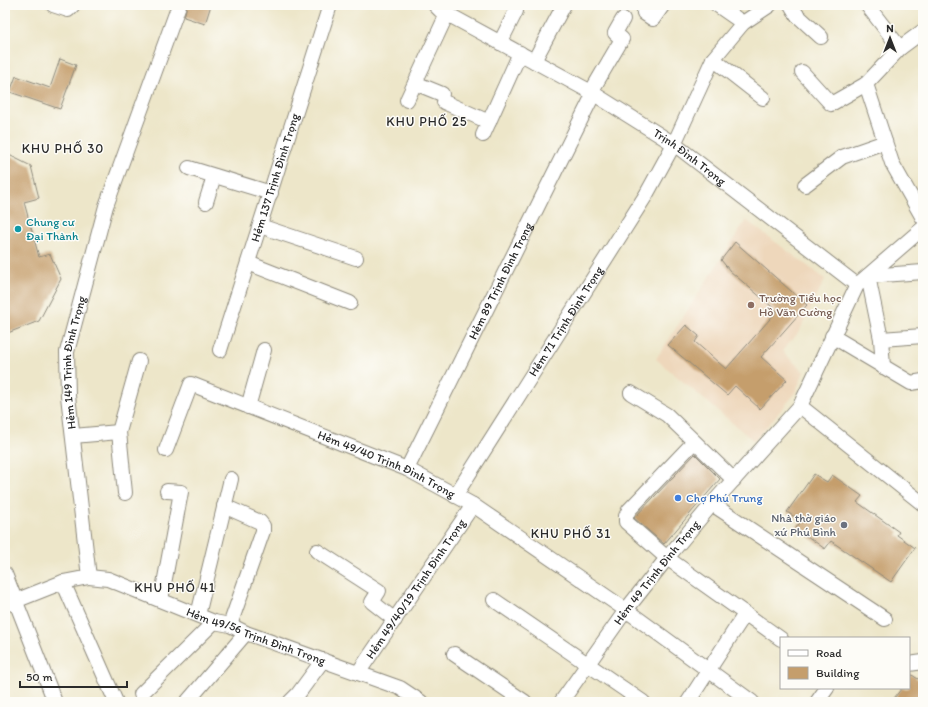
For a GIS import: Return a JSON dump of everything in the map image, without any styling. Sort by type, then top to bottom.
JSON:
[{"type":"street","points":[[53,5],[68,10],[73,5]]},
{"type":"street","name":"Hẻm 149 Trịnh Đình Trọng","points":[[89,577],[68,396],[67,352],[106,206],[179,5]]},
{"type":"street","name":"Hẻm 137 Trịnh Đình Trọng","points":[[220,350],[330,5]]},
{"type":"street","name":"Trịnh Đình Trọng","points":[[435,5],[447,14],[592,93],[674,144],[857,285]]},
{"type":"street","points":[[534,61],[564,5]]},
{"type":"street","points":[[644,14],[654,19],[663,5]]},
{"type":"street","points":[[716,5],[743,24]]},
{"type":"street","name":"Hẻm 71 Trịnh Đình Trọng","points":[[455,496],[646,195],[674,144],[713,59],[743,24],[770,5]]},
{"type":"street","points":[[791,5],[797,15],[821,38]]},
{"type":"street","points":[[867,5],[900,48]]},
{"type":"street","points":[[500,43],[516,11]]},
{"type":"street","points":[[407,100],[447,14]]},
{"type":"street","name":"Hẻm 89 Trịnh Đình Trọng","points":[[407,469],[592,93],[622,39],[615,33],[623,19]]},
{"type":"street","points":[[802,72],[831,104],[866,84],[900,48],[923,31]]},
{"type":"street","points":[[415,83],[443,98],[486,129],[520,53]]},
{"type":"street","points":[[713,59],[763,98]]},
{"type":"street","points":[[866,84],[892,163],[923,218]]},
{"type":"street","points":[[805,185],[842,157],[885,142]]},
{"type":"street","points":[[189,168],[271,193]]},
{"type":"street","points":[[206,202],[214,176]]},
{"type":"street","points":[[260,226],[356,258]]},
{"type":"street","points":[[857,285],[923,228]]},
{"type":"street","points":[[248,263],[350,303]]},
{"type":"street","points":[[868,276],[923,272]]},
{"type":"street","points":[[868,276],[881,339],[884,367]]},
{"type":"street","name":"Hẻm 49 Trịnh Đình Trọng","points":[[561,702],[626,610],[667,558],[712,504],[800,406],[857,285]]},
{"type":"street","points":[[832,336],[911,383],[923,381]]},
{"type":"street","points":[[881,339],[923,336]]},
{"type":"street","points":[[248,407],[264,350]]},
{"type":"street","points":[[125,493],[119,432],[139,361]]},
{"type":"street","name":"Hẻm 49/40 Trịnh Đình Trọng","points":[[166,450],[191,384],[407,469],[473,505],[626,610],[752,702]]},
{"type":"street","points":[[631,393],[667,415],[734,480]]},
{"type":"street","points":[[800,406],[923,504]]},
{"type":"street","points":[[73,436],[119,432]]},
{"type":"street","points":[[694,442],[629,510],[626,516],[626,522],[667,558],[780,638]]},
{"type":"street","points":[[198,615],[231,479]]},
{"type":"street","points":[[161,600],[181,492],[167,491]]},
{"type":"street","points":[[712,504],[885,619]]},
{"type":"street","name":"Hẻm 49/40/19 Trịnh Đình Trọng","points":[[358,673],[473,505]]},
{"type":"street","points":[[224,506],[260,522],[263,526],[263,531],[230,625]]},
{"type":"street","points":[[317,551],[379,591],[372,602],[395,620]]},
{"type":"street","points":[[5,574],[10,603],[55,702]]},
{"type":"street","points":[[10,603],[63,582],[89,577]]},
{"type":"street","name":"Hẻm 49/56 Trịnh Đình Trọng","points":[[89,577],[108,579],[214,622],[230,625],[246,633],[400,688],[421,702]]},
{"type":"street","points":[[63,582],[116,702]]},
{"type":"street","points":[[494,600],[643,702]]},
{"type":"street","points":[[688,702],[745,614]]},
{"type":"street","points":[[141,694],[214,622]]},
{"type":"street","points":[[187,702],[246,633]]},
{"type":"street","points":[[454,654],[525,702]]},
{"type":"street","points":[[298,699],[323,660]]},
{"type":"street","points":[[910,664],[923,662]]},
{"type":"street","points":[[817,702],[826,689]]},
{"type":"shaded area","name":"Trường Tiểu học Hồ Văn Cường","points":[[746,220],[825,279],[799,332],[782,351],[804,372],[794,395],[754,441],[656,359]]},
{"type":"building","points":[[187,5],[211,5],[205,24],[184,17]]},
{"type":"building","points":[[60,59],[76,65],[60,109],[10,92],[16,76],[50,88]]},
{"type":"building","name":"Chung cư Đại Thành","points":[[5,153],[31,166],[39,198],[24,202],[39,257],[50,254],[61,279],[39,321],[5,334]]},
{"type":"building","points":[[735,242],[807,305],[761,357],[787,380],[760,409],[735,386],[727,395],[668,345],[686,325],[699,336],[695,342],[726,369],[777,311],[730,271],[721,260]]},
{"type":"building","name":"Chợ Phú Trung","points":[[695,454],[720,479],[664,544],[634,518]]},
{"type":"building","name":"Nhà thờ giáo xứ Phú Bình","points":[[814,474],[827,482],[832,475],[862,496],[857,502],[899,532],[897,535],[915,548],[891,582],[831,541],[825,549],[796,528],[801,521],[787,512]]},
{"type":"building","points":[[910,674],[918,679],[923,678],[923,702],[891,702],[901,689],[910,689]]},
{"type":"place","name":"Chung cư Đại Thành","points":[[18,229]]},
{"type":"place","name":"Trường Tiểu học Hồ Văn Cường","points":[[751,305]]},
{"type":"place","name":"Chợ Phú Trung","points":[[678,498]]},
{"type":"place","name":"Nhà thờ giáo xứ Phú Bình","points":[[844,525]]},
{"type":"district","name":"KHU PHỐ 25","points":[[427,121]]},
{"type":"district","name":"KHU PHỐ 30","points":[[63,148]]},
{"type":"district","name":"KHU PHỐ 31","points":[[571,533]]},
{"type":"district","name":"KHU PHỐ 41","points":[[175,587]]}]
